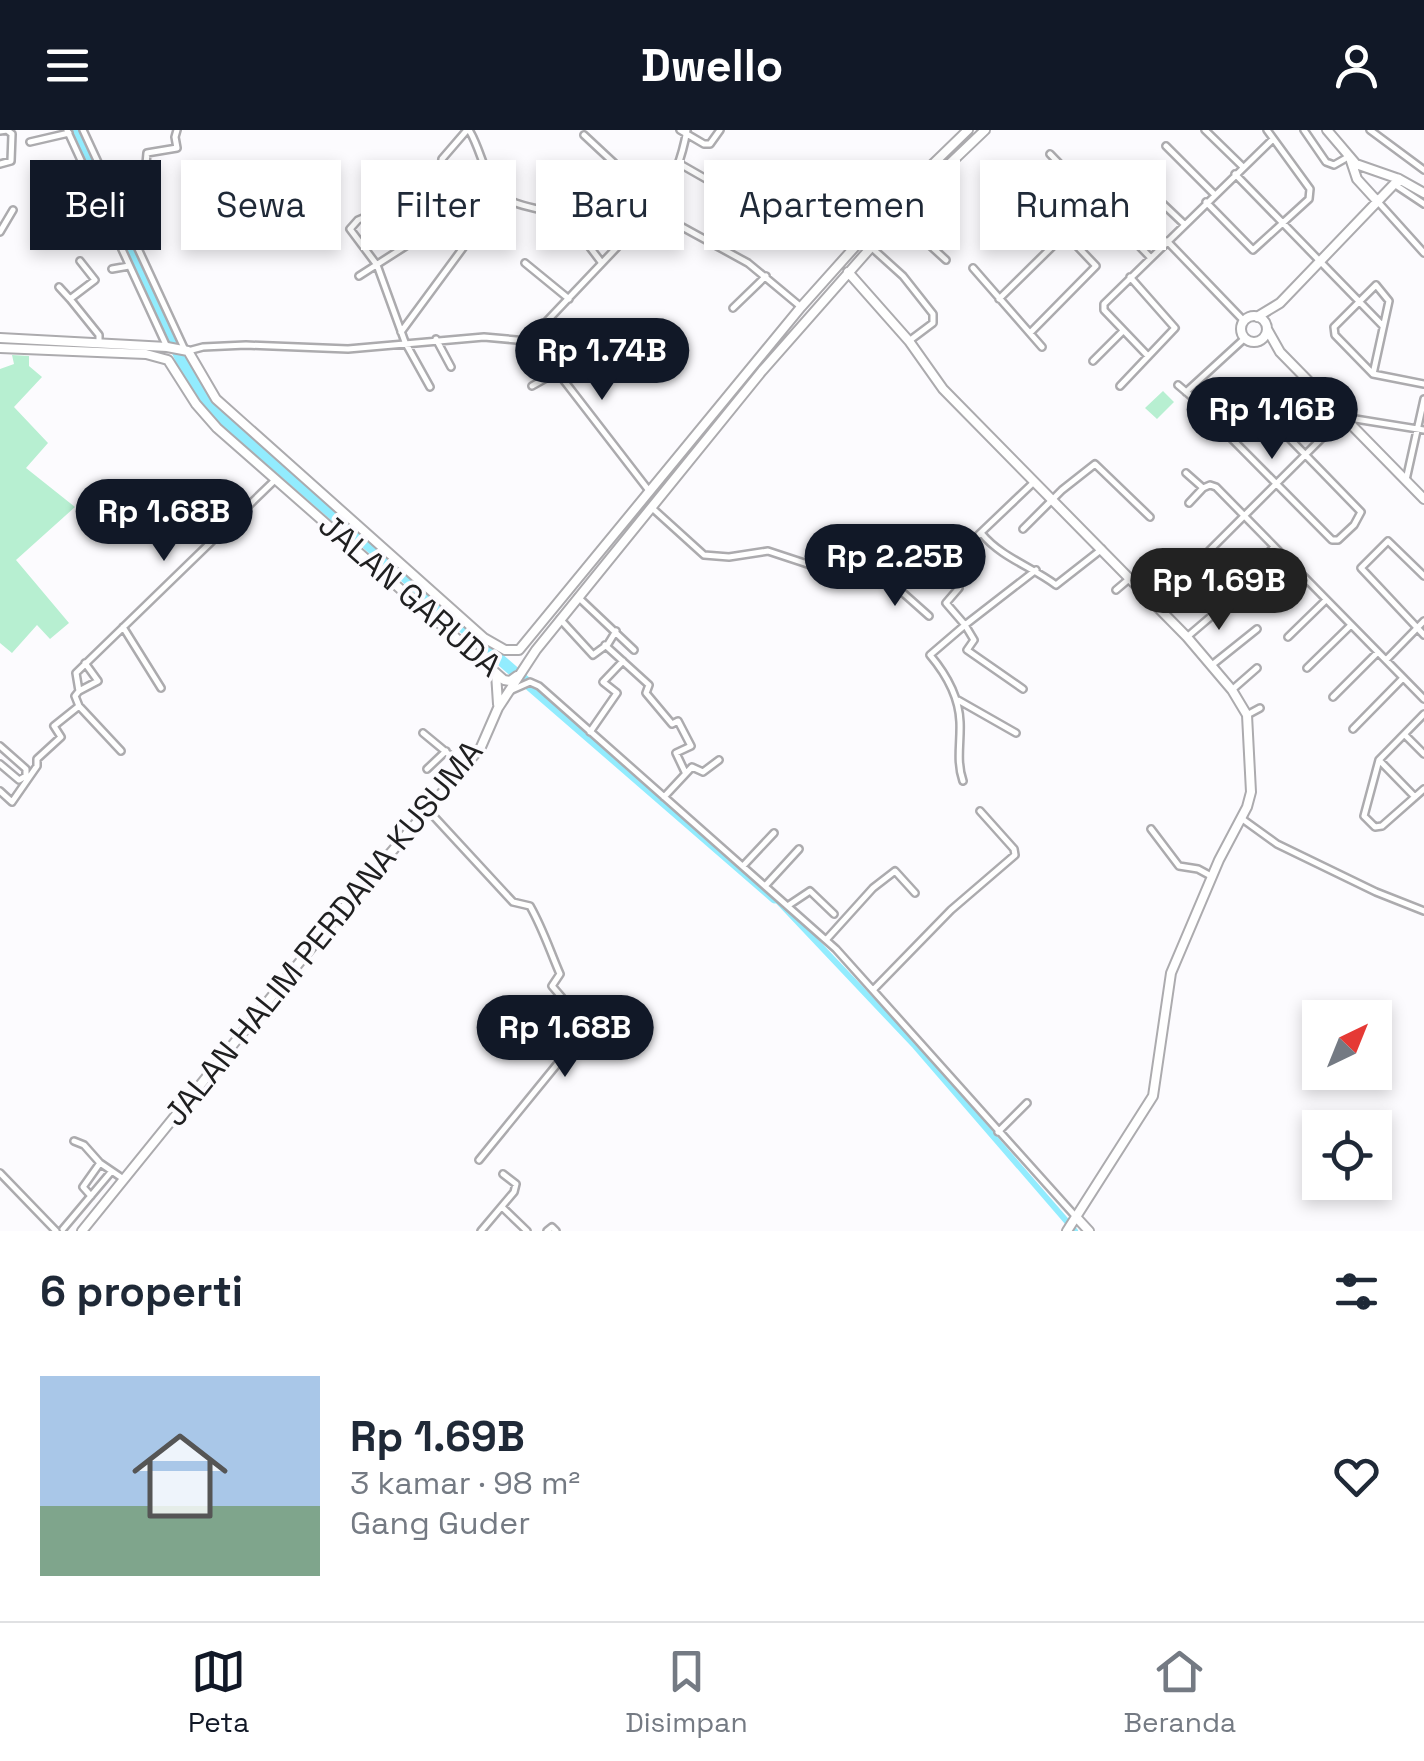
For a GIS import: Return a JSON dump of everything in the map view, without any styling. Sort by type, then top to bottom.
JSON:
[{"type":"main road","points":[[650,492],[801,307],[903,193],[968,130]]},
{"type":"main road","name":"JALAN HALIM PERDANA KUSUMA","points":[[951,160],[985,130]]},
{"type":"main road","points":[[1327,130],[1350,159],[1364,169],[1424,194]]},
{"type":"main road","points":[[1350,159],[1358,179],[1378,202]]},
{"type":"main road","points":[[1280,352],[1245,338],[1244,322],[1280,302],[1396,182]]},
{"type":"main road","name":"JALAN HALIM PERDANA KUSUMA","points":[[82,1231],[426,808],[481,747],[498,708],[560,619],[867,250]]},
{"type":"main road","points":[[848,272],[908,341],[943,389],[1212,664],[1247,716],[1250,792],[1168,983],[1153,1096],[1072,1225],[1089,1231]]},
{"type":"main road","points":[[1258,342],[1280,302]]},
{"type":"main road","points":[[1257,317],[1280,352],[1424,499]]},
{"type":"main road","name":"JALAN GARUDA","points":[[0,340],[186,350],[216,399],[484,638],[505,650],[519,650],[650,492]]},
{"type":"main road","name":"JALAN GARUDA","points":[[0,340],[158,356],[174,367],[196,404],[217,428],[504,680],[519,676]]},
{"type":"main road","points":[[732,391],[741,399]]},
{"type":"main road","points":[[698,432],[708,439]]},
{"type":"main road","points":[[282,482],[296,471]]},
{"type":"main road","points":[[496,673],[498,708]]},
{"type":"street","points":[[84,130],[94,160]]},
{"type":"street","points":[[146,160],[147,153],[178,148],[178,130]]},
{"type":"street","points":[[681,160],[684,131],[710,144],[720,130]]},
{"type":"street","points":[[1205,130],[1242,166]]},
{"type":"street","points":[[1206,202],[1253,250],[1309,199],[1311,191],[1267,130]]},
{"type":"street","points":[[1304,130],[1326,162],[1334,165],[1350,159]]},
{"type":"street","points":[[1370,130],[1424,170]]},
{"type":"street","points":[[0,131],[12,134],[10,161],[0,164]]},
{"type":"street","points":[[30,142],[68,131],[85,160]]},
{"type":"street","points":[[442,160],[470,131],[483,160]]},
{"type":"street","points":[[584,135],[611,160]]},
{"type":"street","points":[[1148,356],[1103,307],[1183,223],[1273,139]]},
{"type":"street","points":[[1166,146],[1214,194]]},
{"type":"street","points":[[1050,154],[1056,160]]},
{"type":"street","points":[[1235,174],[1384,327]]},
{"type":"street","points":[[1396,182],[1424,204]]},
{"type":"street","points":[[1378,202],[1424,253]]},
{"type":"street","points":[[1166,207],[1183,223]]},
{"type":"street","points":[[0,232],[13,210]]},
{"type":"street","points":[[361,219],[350,230],[361,244]]},
{"type":"street","points":[[684,228],[744,260],[801,307]]},
{"type":"street","points":[[1167,241],[1244,322]]},
{"type":"street","points":[[124,250],[169,347]]},
{"type":"street","points":[[139,250],[186,350],[246,345],[348,349],[484,337],[528,341],[557,372],[650,492]]},
{"type":"street","points":[[366,250],[378,265],[404,342],[430,387]]},
{"type":"street","points":[[360,276],[400,250]]},
{"type":"street","points":[[401,332],[463,250]]},
{"type":"street","points":[[590,250],[601,262]]},
{"type":"street","points":[[528,341],[613,250]]},
{"type":"street","points":[[874,250],[933,314],[933,322],[908,341]]},
{"type":"street","points":[[935,250],[946,260]]},
{"type":"street","points":[[1000,299],[1046,250]]},
{"type":"street","points":[[1030,332],[1096,266],[1080,250]]},
{"type":"street","points":[[1143,250],[1150,257]]},
{"type":"street","points":[[70,299],[95,280],[80,260]]},
{"type":"street","points":[[525,262],[569,299]]},
{"type":"street","points":[[112,269],[130,266]]},
{"type":"street","points":[[973,268],[1042,347]]},
{"type":"street","points":[[733,308],[766,276]]},
{"type":"street","points":[[1120,386],[1176,328],[1130,277]]},
{"type":"street","points":[[1374,374],[1389,301],[1373,286],[1334,330],[1374,374],[1424,384]]},
{"type":"street","points":[[59,287],[100,336],[99,344]]},
{"type":"street","points":[[1093,361],[1124,331]]},
{"type":"street","points":[[1186,392],[1245,338]]},
{"type":"street","points":[[436,339],[451,367]]},
{"type":"street","points":[[532,386],[557,372]]},
{"type":"street","points":[[1178,385],[1198,402]]},
{"type":"street","points":[[1406,481],[1421,429],[1424,400]]},
{"type":"street","points":[[1251,404],[1257,404],[1359,508],[1361,516],[1338,540],[1332,540],[1276,483],[1225,432],[1251,404]]},
{"type":"street","points":[[1209,552],[1343,416],[1421,429]]},
{"type":"street","points":[[1024,529],[1090,464],[1150,516]]},
{"type":"street","points":[[1186,473],[1202,488]]},
{"type":"street","points":[[79,691],[76,674],[82,665],[282,482]]},
{"type":"street","points":[[900,580],[938,563],[982,534],[1034,482]]},
{"type":"street","points":[[1189,503],[1202,488],[1210,484],[1216,487],[1424,699]]},
{"type":"street","points":[[651,507],[704,555],[729,557],[768,551],[859,581],[884,571],[900,580]]},
{"type":"street","points":[[982,534],[1000,552],[1056,585],[1102,549]]},
{"type":"street","points":[[1424,576],[1388,541],[1361,568],[1424,635]]},
{"type":"street","points":[[1247,574],[1274,547]]},
{"type":"street","points":[[938,563],[958,583],[959,588],[946,603],[974,640],[967,650],[1023,690]]},
{"type":"street","points":[[962,781],[958,768],[960,719],[956,698],[944,670],[930,655],[1036,570]]},
{"type":"street","points":[[1263,608],[1299,572]]},
{"type":"street","points":[[1116,590],[1131,577]]},
{"type":"street","points":[[900,580],[902,592],[929,616]]},
{"type":"street","points":[[578,597],[634,650]]},
{"type":"street","points":[[1288,637],[1326,600]]},
{"type":"street","points":[[1187,637],[1228,602]]},
{"type":"street","points":[[560,619],[593,655],[606,646],[616,631]]},
{"type":"street","points":[[1386,660],[1424,621]]},
{"type":"street","points":[[1308,668],[1351,625]]},
{"type":"street","points":[[123,627],[161,688]]},
{"type":"street","points":[[1212,664],[1257,629]]},
{"type":"street","points":[[606,646],[649,685],[646,693],[672,724],[678,722],[685,731],[691,746],[676,752],[685,772]]},
{"type":"street","points":[[1333,697],[1378,652]]},
{"type":"street","points":[[590,732],[617,693],[603,682],[623,661]]},
{"type":"street","points":[[82,665],[98,681],[75,696],[79,706],[121,751]]},
{"type":"street","points":[[1232,690],[1257,668]]},
{"type":"street","points":[[519,676],[539,686],[702,826],[826,940],[874,989],[998,1132],[1072,1225]]},
{"type":"street","points":[[1354,728],[1403,678]]},
{"type":"street","points":[[956,698],[1016,733]]},
{"type":"street","points":[[0,791],[12,802],[37,766],[37,760],[62,738],[54,726],[79,706]]},
{"type":"street","points":[[1247,716],[1260,708]]},
{"type":"street","points":[[1424,714],[1379,760],[1364,816],[1375,827],[1382,826],[1424,789]]},
{"type":"street","points":[[423,733],[464,766]]},
{"type":"street","points":[[1404,735],[1424,754]]},
{"type":"street","points":[[0,746],[22,764],[26,776],[19,780],[0,764]]},
{"type":"street","points":[[427,769],[446,752]]},
{"type":"street","points":[[664,797],[692,767],[702,772],[719,760]]},
{"type":"street","points":[[1379,760],[1415,797]]},
{"type":"street","points":[[426,808],[513,902],[530,906],[550,941],[550,952],[560,974],[552,986],[564,1000],[560,1019],[572,1040],[572,1046],[479,1160]]},
{"type":"street","points":[[874,989],[951,910],[1016,855],[980,811]]},
{"type":"street","points":[[1241,818],[1277,844],[1424,912]]},
{"type":"street","points":[[1151,829],[1179,866],[1212,876]]},
{"type":"street","points":[[742,866],[774,833]]},
{"type":"street","points":[[766,885],[799,849]]},
{"type":"street","points":[[826,940],[873,888],[895,870],[915,893]]},
{"type":"street","points":[[789,906],[810,891],[834,914]]},
{"type":"street","points":[[998,1132],[1027,1103]]},
{"type":"street","points":[[74,1142],[84,1144],[100,1163],[122,1178]]},
{"type":"street","points":[[91,1196],[83,1187],[100,1163]]},
{"type":"street","points":[[0,1173],[62,1231],[111,1172]]},
{"type":"street","points":[[94,1173],[104,1180]]},
{"type":"street","points":[[481,1231],[514,1192],[516,1184],[502,1174]]},
{"type":"street","points":[[502,1207],[527,1231]]},
{"type":"street","points":[[488,1224],[494,1231]]},
{"type":"street","points":[[547,1231],[552,1227],[556,1231]]},
{"type":"green space","points":[[12,355],[29,356],[29,366],[42,377],[14,407],[48,443],[26,468],[75,507],[16,560],[69,623],[50,639],[37,625],[12,653],[0,643],[0,369],[14,364]]},
{"type":"green space","points":[[1163,391],[1174,402],[1157,419],[1145,408]]},
{"type":"waterway","points":[[77,130],[181,360],[209,407],[775,898]]},
{"type":"waterway","points":[[775,898],[915,1046],[1075,1231]]}]
